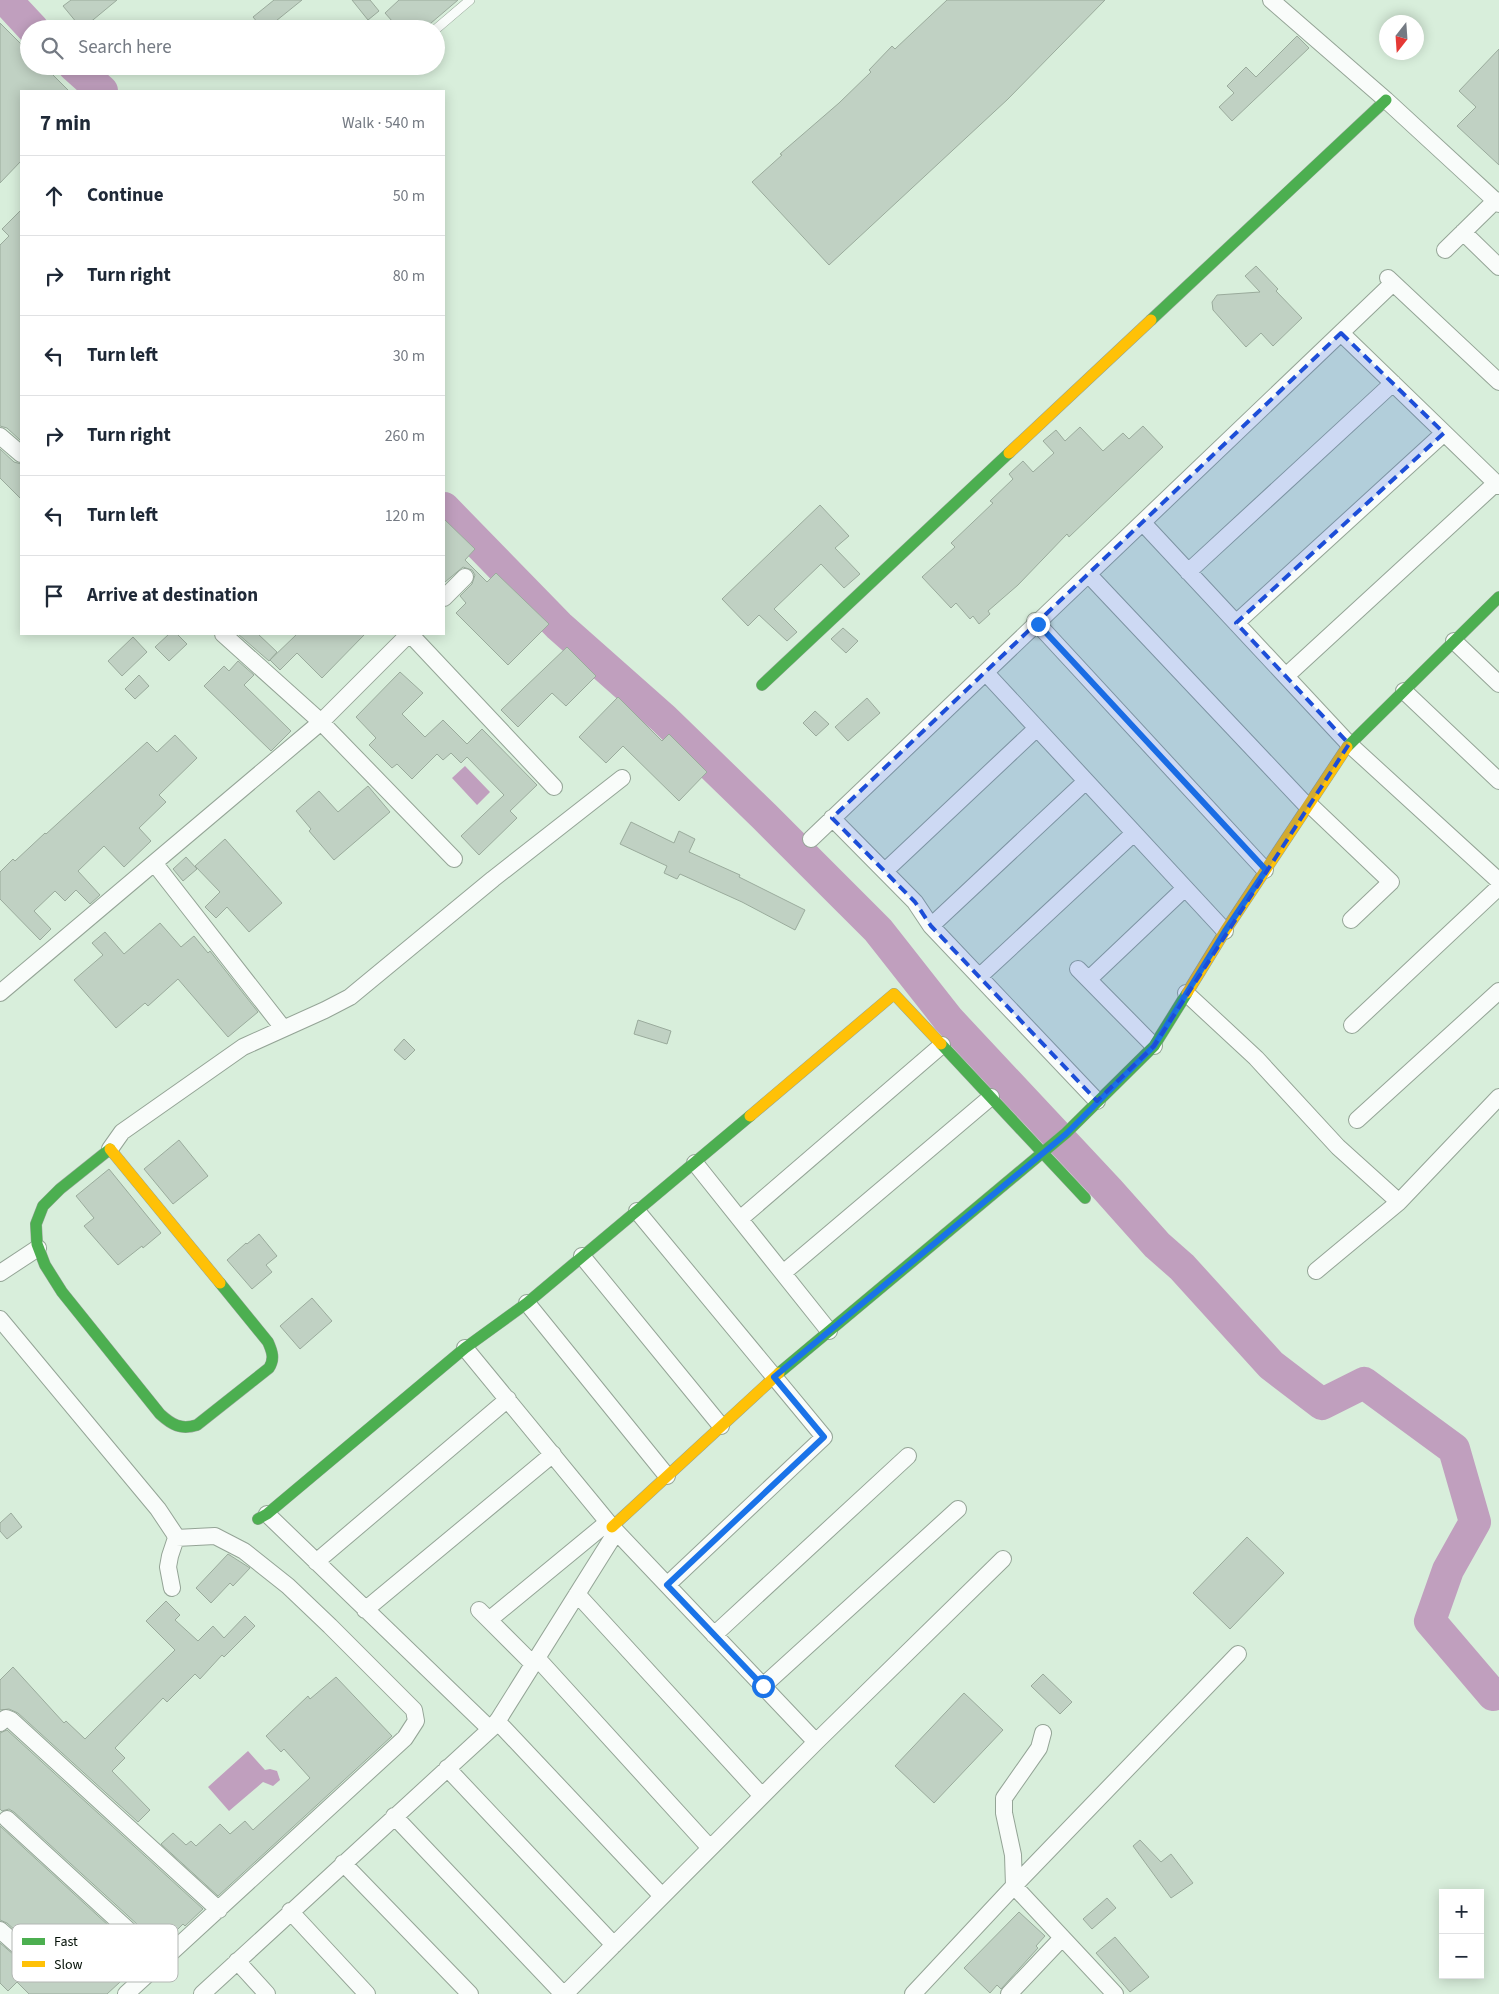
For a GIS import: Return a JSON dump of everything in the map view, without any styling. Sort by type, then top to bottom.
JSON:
[{"type":"street","points":[[1271,0],[1496,197],[1445,250]]},
{"type":"street","points":[[762,685],[1386,100]]},
{"type":"street","points":[[1463,232],[1499,267]]},
{"type":"street","points":[[811,839],[986,673],[1036,622],[1089,575],[1341,333],[1390,281],[1499,382]]},
{"type":"street","points":[[1286,676],[1497,484],[1341,333]]},
{"type":"street","points":[[1188,572],[1393,383]]},
{"type":"street","points":[[1236,623],[1444,433]]},
{"type":"street","points":[[0,436],[20,453]]},
{"type":"street","points":[[1142,523],[1349,744],[1499,881]]},
{"type":"street","points":[[1089,575],[1308,806],[1391,882],[1351,920]]},
{"type":"street","points":[[445,597],[465,577]]},
{"type":"street","points":[[710,1848],[535,1661],[484,1615],[612,1527],[774,1377],[1066,1134],[1154,1046],[1225,931],[1349,744],[1499,597]]},
{"type":"street","points":[[1036,622],[1266,870]]},
{"type":"street","points":[[224,635],[321,722],[454,859]]},
{"type":"street","points":[[0,993],[321,722],[408,635]]},
{"type":"street","points":[[410,635],[554,788]]},
{"type":"street","points":[[1454,641],[1499,684]]},
{"type":"street","points":[[986,673],[1225,931]]},
{"type":"street","points":[[1404,691],[1499,781]]},
{"type":"street","points":[[885,871],[1038,728]]},
{"type":"street","points":[[110,1148],[268,1342],[273,1351],[272,1364],[197,1425],[187,1430],[171,1425],[47,1272],[38,1248],[36,1226],[39,1212],[51,1197],[110,1148],[122,1132],[243,1047],[350,997],[493,879],[622,778]]},
{"type":"street","points":[[931,926],[1086,781]]},
{"type":"street","points":[[832,818],[915,902],[931,926],[1097,1102]]},
{"type":"street","points":[[980,976],[1134,833]]},
{"type":"street","points":[[155,864],[283,1028]]},
{"type":"street","points":[[1352,1025],[1499,887]]},
{"type":"street","points":[[1154,1046],[1084,974],[1185,888]]},
{"type":"street","points":[[1357,1120],[1499,991]]},
{"type":"street","points":[[1186,993],[1256,1058],[1338,1147],[1399,1202]]},
{"type":"street","points":[[662,1896],[494,1725],[365,1610],[316,1562],[262,1517],[465,1348],[526,1303],[695,1164],[894,994],[991,1097],[1046,1150],[1086,1198]]},
{"type":"street","points":[[740,1219],[942,1045]]},
{"type":"street","points":[[783,1273],[991,1097]]},
{"type":"street","points":[[1316,1271],[1399,1202],[1499,1097]]},
{"type":"street","points":[[695,1164],[829,1331]]},
{"type":"street","points":[[638,1211],[824,1437],[667,1585]]},
{"type":"street","points":[[0,1274],[38,1248]]},
{"type":"street","points":[[582,1256],[720,1426]]},
{"type":"street","points":[[526,1303],[667,1476]]},
{"type":"street","points":[[0,1319],[158,1509],[174,1533],[176,1538],[168,1568],[172,1588]]},
{"type":"street","points":[[465,1348],[612,1527],[816,1742]]},
{"type":"street","points":[[316,1562],[508,1399]]},
{"type":"street","points":[[365,1610],[552,1454]]},
{"type":"street","points":[[714,1635],[908,1456]]},
{"type":"street","points":[[763,1686],[958,1509]]},
{"type":"street","points":[[202,1994],[494,1725],[577,1594],[612,1527]]},
{"type":"street","points":[[176,1538],[215,1536],[244,1551],[288,1586],[330,1626],[414,1710],[416,1721],[406,1738],[178,1947]]},
{"type":"street","points":[[394,1816],[564,1994],[816,1742],[1003,1559]]},
{"type":"street","points":[[577,1594],[762,1796]]},
{"type":"street","points":[[913,1994],[1014,1886],[1238,1654]]},
{"type":"street","points":[[0,1723],[6,1718],[11,1720],[219,1910]]},
{"type":"street","points":[[1043,1733],[1040,1748],[1004,1798],[1004,1814],[1013,1855],[1014,1886],[1115,1994]]},
{"type":"street","points":[[447,1768],[614,1945]]},
{"type":"street","points":[[7,1819],[122,1924]]},
{"type":"street","points":[[343,1863],[470,1994]]},
{"type":"street","points":[[290,1911],[367,1994]]},
{"type":"street","points":[[0,1930],[12,1941]]},
{"type":"street","points":[[1009,1994],[1062,1938]]},
{"type":"street","points":[[237,1961],[267,1994]]},
{"type":"street","points":[[126,1994],[139,1982]]},
{"type":"lane","points":[[445,21],[470,0]]},
{"type":"highlighted area","points":[[1341,333],[1444,433],[1236,623],[1349,744],[1154,1046],[1097,1101],[931,926],[915,902],[832,818]]},
{"type":"shaded area","points":[[465,766],[490,792],[477,805],[452,778]]},
{"type":"shaded area","points":[[248,1751],[265,1770],[277,1771],[280,1780],[273,1786],[263,1782],[229,1811],[208,1787]]},
{"type":"building","points":[[71,0],[117,0],[93,20],[75,20],[63,6]]},
{"type":"building","points":[[274,0],[302,0],[277,20],[256,20],[253,17]]},
{"type":"building","points":[[352,0],[370,0],[379,11],[368,20]]},
{"type":"building","points":[[399,0],[458,0],[435,20],[391,20],[385,13]]},
{"type":"building","points":[[947,0],[1105,0],[1008,99],[829,265],[752,182],[782,155],[780,154],[839,103],[871,72],[869,70],[892,46],[895,49]]},
{"type":"building","points":[[0,23],[20,43],[20,75],[53,75],[68,90],[20,90],[20,162],[0,183]]},
{"type":"building","points":[[1297,36],[1309,48],[1232,121],[1219,107],[1234,93],[1227,86],[1246,67],[1256,77]]},
{"type":"building","points":[[1499,49],[1499,165],[1457,126],[1476,107],[1459,91]]},
{"type":"building","points":[[20,211],[20,440],[7,428],[0,426],[0,245],[9,236],[2,229]]},
{"type":"building","points":[[1256,266],[1278,289],[1276,291],[1302,318],[1273,346],[1261,333],[1246,347],[1213,310],[1212,302],[1217,295],[1260,292],[1245,276]]},
{"type":"building","points":[[1143,426],[1163,447],[1069,537],[1067,534],[1018,585],[988,611],[990,614],[979,624],[973,616],[970,619],[956,603],[951,608],[922,577],[955,547],[951,543],[993,503],[990,501],[1013,479],[1009,474],[1023,461],[1033,472],[1054,453],[1043,441],[1056,430],[1065,441],[1080,427],[1103,451],[1123,433],[1129,439]]},
{"type":"building","points":[[0,449],[14,462],[20,464],[20,498],[0,478]]},
{"type":"building","points":[[820,505],[849,536],[835,548],[860,574],[844,588],[821,564],[774,609],[797,632],[787,641],[759,615],[748,626],[722,599]]},
{"type":"building","points":[[445,520],[475,549],[465,560],[487,582],[496,573],[549,624],[508,665],[456,613],[466,603],[460,596],[472,584],[475,575],[472,570],[463,567],[445,582]]},
{"type":"building","points":[[843,628],[858,641],[846,653],[831,639]]},
{"type":"building","points":[[168,635],[178,635],[187,644],[169,661],[155,647]]},
{"type":"building","points":[[239,635],[259,635],[277,652],[269,661]]},
{"type":"building","points":[[296,635],[364,635],[322,678],[297,653],[280,670],[270,660]]},
{"type":"building","points":[[133,637],[147,652],[122,676],[108,661]]},
{"type":"building","points":[[567,647],[596,676],[566,706],[552,693],[518,727],[501,710]]},
{"type":"building","points":[[238,661],[254,675],[244,685],[291,731],[271,751],[204,686],[224,666],[229,671]]},
{"type":"building","points":[[400,672],[423,693],[402,714],[425,737],[443,720],[467,744],[482,729],[537,785],[510,811],[517,818],[479,855],[461,836],[504,795],[467,757],[461,763],[451,753],[443,760],[437,754],[412,779],[397,764],[392,768],[369,745],[376,738],[356,717]]},
{"type":"building","points":[[139,675],[149,686],[135,699],[125,689]]},
{"type":"building","points":[[618,697],[662,741],[669,734],[707,772],[679,801],[623,746],[606,763],[579,737]]},
{"type":"building","points":[[867,698],[880,713],[848,741],[835,727]]},
{"type":"building","points":[[815,711],[829,724],[816,736],[803,723]]},
{"type":"building","points":[[175,735],[197,758],[159,795],[166,802],[139,828],[151,841],[124,867],[104,846],[78,871],[100,895],[90,904],[76,890],[65,901],[55,891],[34,911],[51,929],[40,940],[0,899],[0,872],[13,859],[15,861],[46,834],[147,742],[157,752]]},
{"type":"building","points":[[368,786],[390,812],[334,860],[309,831],[311,829],[296,811],[319,791],[338,812]]},
{"type":"building","points":[[631,822],[674,843],[679,831],[695,839],[689,852],[740,875],[739,877],[805,910],[795,930],[742,902],[680,874],[677,879],[664,873],[667,866],[620,844]]},
{"type":"building","points":[[225,839],[282,903],[249,932],[227,907],[216,918],[205,907],[220,892],[195,866]]},
{"type":"building","points":[[186,857],[197,869],[183,881],[173,869]]},
{"type":"building","points":[[160,923],[181,947],[194,936],[208,953],[210,951],[258,1012],[228,1037],[178,979],[148,1006],[145,1003],[116,1028],[74,980],[103,955],[92,943],[105,932],[124,954]]},
{"type":"building","points":[[638,1020],[671,1031],[667,1044],[634,1034]]},
{"type":"building","points":[[404,1039],[415,1050],[405,1060],[394,1050]]},
{"type":"building","points":[[179,1140],[208,1176],[173,1204],[144,1169]]},
{"type":"building","points":[[109,1169],[161,1233],[118,1265],[84,1226],[94,1218],[76,1196]]},
{"type":"building","points":[[259,1234],[277,1256],[266,1265],[272,1272],[252,1289],[227,1260]]},
{"type":"building","points":[[312,1298],[332,1321],[300,1349],[280,1326]]},
{"type":"building","points":[[11,1513],[22,1527],[7,1539],[0,1531],[0,1523]]},
{"type":"building","points":[[1247,1537],[1284,1573],[1230,1629],[1193,1593]]},
{"type":"building","points":[[228,1554],[250,1568],[233,1586],[230,1583],[211,1603],[196,1588]]},
{"type":"building","points":[[166,1601],[180,1615],[175,1620],[198,1641],[213,1626],[224,1638],[245,1616],[255,1626],[224,1657],[222,1655],[200,1679],[195,1674],[167,1702],[163,1698],[115,1748],[125,1758],[112,1771],[150,1810],[138,1822],[18,1713],[9,1709],[0,1710],[0,1680],[13,1667],[64,1723],[66,1721],[85,1739],[175,1650],[146,1621]]},
{"type":"building","points":[[1043,1674],[1072,1702],[1060,1714],[1031,1686]]},
{"type":"building","points":[[336,1677],[392,1736],[218,1896],[161,1844],[173,1833],[186,1845],[191,1841],[196,1846],[220,1824],[230,1834],[245,1821],[253,1830],[310,1778],[284,1749],[281,1752],[266,1736],[308,1696],[310,1699]]},
{"type":"building","points":[[964,1693],[1003,1730],[934,1803],[895,1766]]},
{"type":"building","points":[[7,1730],[203,1909],[185,1926],[183,1924],[178,1929],[178,1924],[137,1924],[14,1812],[9,1809],[2,1811],[0,1809],[0,1733]]},
{"type":"building","points":[[0,1826],[107,1924],[12,1924],[12,1927],[0,1920]]},
{"type":"building","points":[[1140,1840],[1161,1862],[1171,1854],[1193,1883],[1171,1898],[1133,1846]]},
{"type":"building","points":[[1107,1898],[1116,1908],[1092,1929],[1083,1919]]},
{"type":"building","points":[[1019,1912],[1045,1936],[1036,1946],[1038,1948],[1001,1989],[997,1985],[990,1993],[964,1968]]},
{"type":"building","points":[[1115,1937],[1149,1977],[1130,1992],[1096,1953]]},
{"type":"building","points":[[0,1943],[12,1953],[12,1982],[17,1982],[8,1991],[0,1983]]},
{"type":"building","points":[[17,1982],[120,1982],[107,1994],[29,1994]]},
{"type":"waterway","points":[[6,0],[25,20]]},
{"type":"waterway","points":[[84,75],[101,90]]},
{"type":"waterway","points":[[445,509],[559,626],[664,719],[878,930],[948,1019],[1157,1245],[1182,1267],[1271,1365],[1322,1404],[1364,1383],[1454,1449],[1475,1522],[1448,1570],[1430,1621],[1493,1695]]},
{"type":"traffic: fast","points":[[1151,320],[1386,100]]},
{"type":"traffic: fast","points":[[762,685],[1009,453]]},
{"type":"traffic: fast","points":[[1347,747],[1499,597]]},
{"type":"traffic: fast","points":[[779,1373],[1066,1133],[1154,1046],[1187,993]]},
{"type":"traffic: fast","points":[[941,1044],[1085,1198]]},
{"type":"traffic: fast","points":[[258,1519],[267,1514],[465,1348],[527,1303],[750,1116]]},
{"type":"traffic: fast","points":[[110,1149],[60,1189],[43,1206],[36,1224],[37,1244],[45,1265],[62,1292],[160,1414],[177,1426],[197,1425],[269,1368],[272,1361],[272,1352],[268,1342],[220,1283]]},
{"type":"traffic: slow","points":[[1009,453],[1151,320]]},
{"type":"traffic: slow","points":[[1187,993],[1225,931],[1347,747]]},
{"type":"traffic: slow","points":[[750,1116],[894,994],[941,1044]]},
{"type":"traffic: slow","points":[[110,1149],[220,1283]]},
{"type":"traffic: slow","points":[[612,1527],[779,1373]]},
{"type":"route","points":[[763,1686],[667,1585],[824,1437],[774,1377],[1066,1134],[1154,1046],[1225,931],[1266,870],[1038,624]]}]
